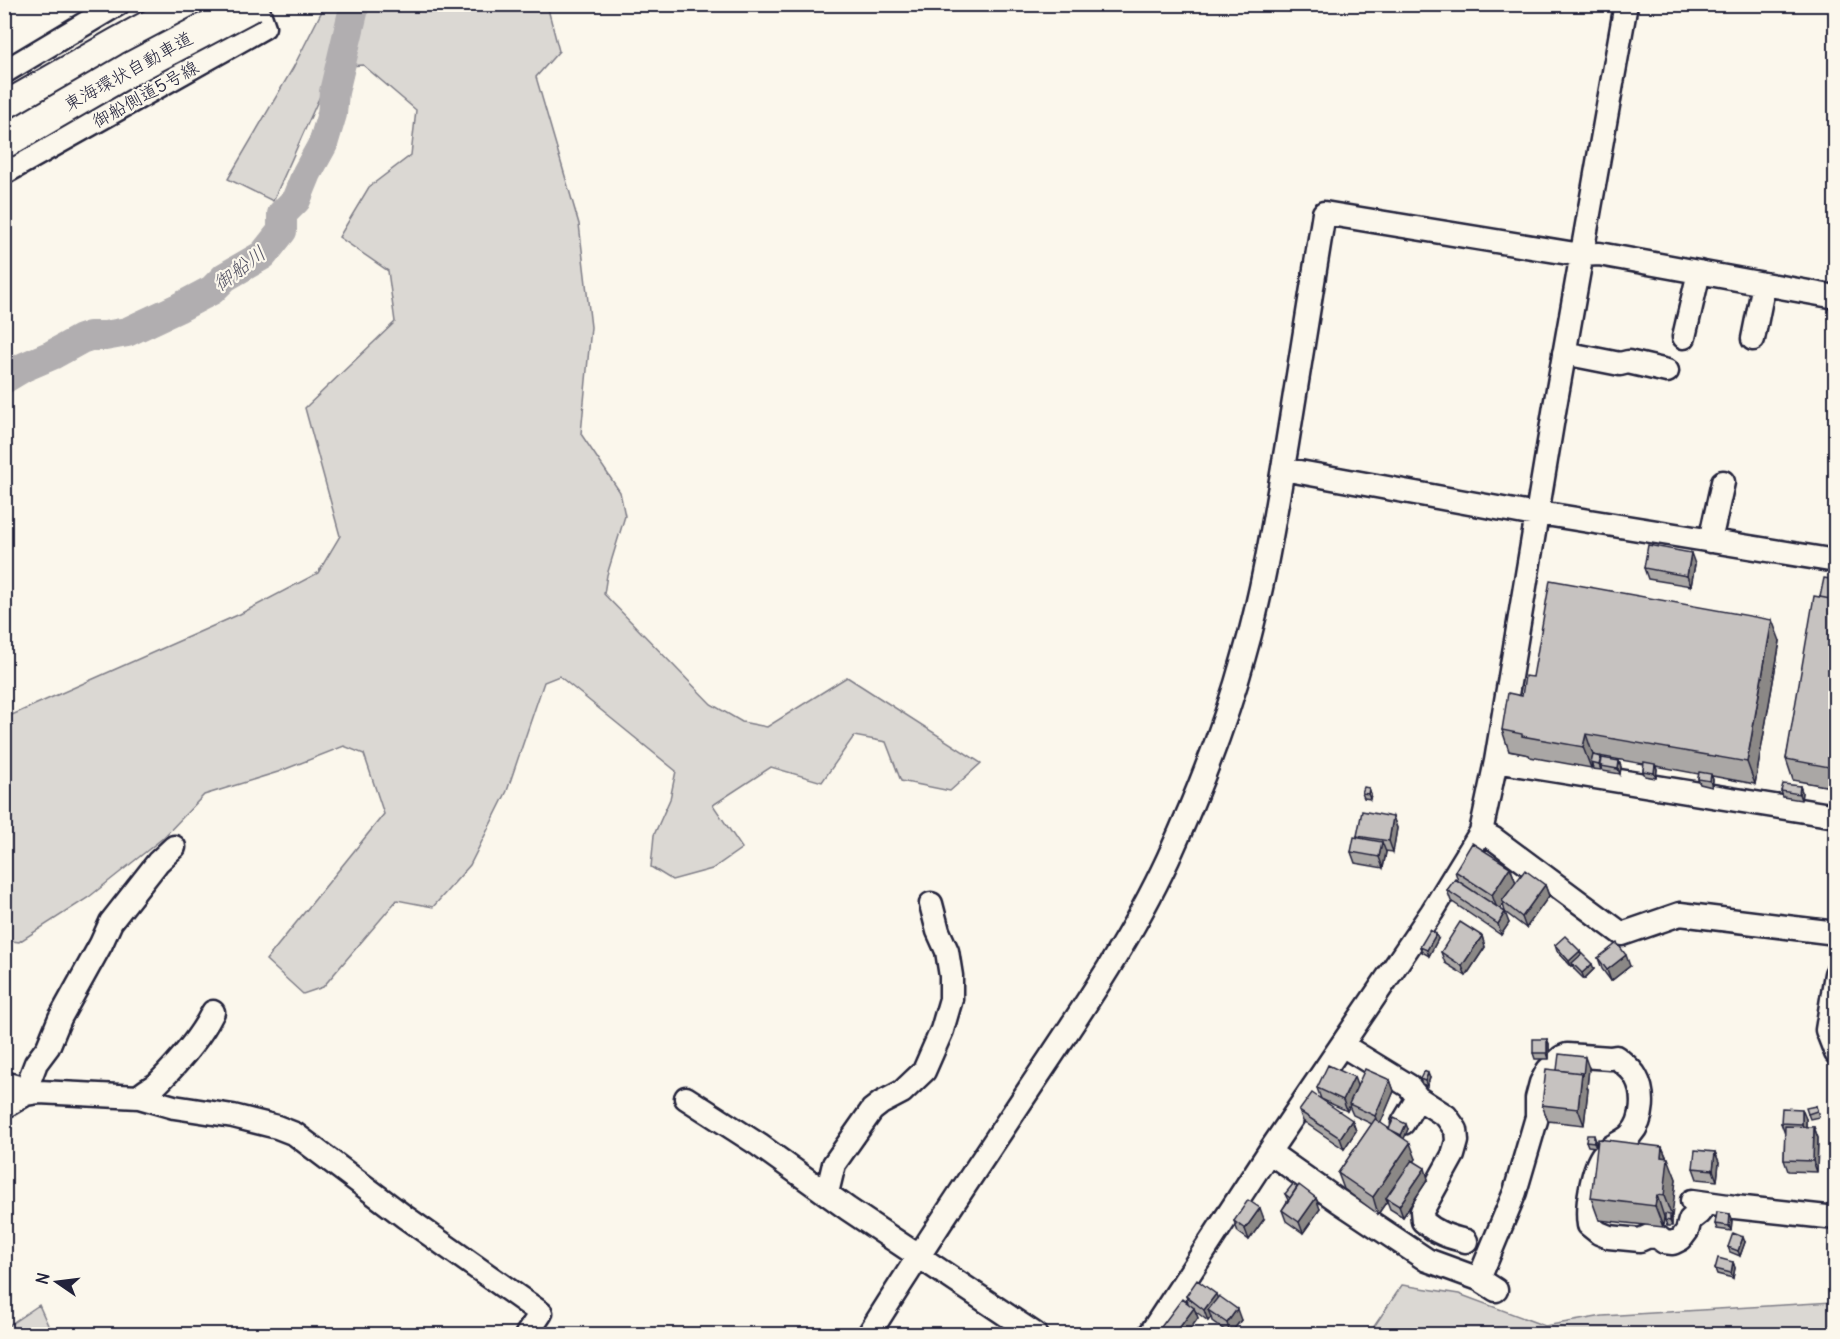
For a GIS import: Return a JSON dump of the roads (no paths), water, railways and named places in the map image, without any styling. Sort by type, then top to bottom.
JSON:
[{"type":"highway","name":"東海環状自動車道","points":[[4,109],[191,4]]},
{"type":"highway","name":"東海環状自動車道","points":[[10,159],[130,69],[254,4]]},
{"type":"street","points":[[4,72],[118,4]]},
{"type":"street","points":[[1150,1335],[1269,1152],[1432,912],[1481,832],[1496,762],[1536,515],[1626,4]]},
{"type":"street","points":[[4,119],[10,159]]},
{"type":"street","points":[[869,1335],[918,1255],[1088,1002],[1133,926],[1168,860],[1226,717],[1262,585],[1324,213],[1581,255],[1599,254],[1836,297]]},
{"type":"street","points":[[1684,337],[1699,272]]},
{"type":"street","points":[[1753,339],[1764,284]]},
{"type":"street","points":[[1564,353],[1620,364],[1628,362],[1667,371]]},
{"type":"street","points":[[1283,468],[1536,515],[1552,515],[1836,561]]},
{"type":"street","points":[[1710,541],[1723,482]]},
{"type":"street","points":[[1496,762],[1836,816]]},
{"type":"street","points":[[1481,832],[1494,839],[1622,934],[1680,914],[1836,933]]},
{"type":"street","points":[[4,1107],[48,1047],[60,1018],[111,922],[158,862],[174,847]]},
{"type":"street","points":[[827,1193],[834,1164],[872,1110],[902,1092],[924,1071],[942,1030],[951,999],[951,976],[947,951],[938,931],[931,904]]},
{"type":"street","points":[[1836,974],[1827,1030],[1836,1053]]},
{"type":"street","points":[[139,1097],[152,1088],[178,1061],[206,1027],[213,1012]]},
{"type":"street","points":[[1342,1045],[1409,1086],[1418,1098],[1446,1116],[1456,1130],[1457,1141],[1453,1155],[1422,1210],[1423,1221],[1447,1237],[1464,1233],[1468,1260],[1479,1280]]},
{"type":"street","points":[[1479,1280],[1515,1192],[1537,1117],[1537,1098],[1541,1083],[1548,1070],[1568,1055],[1616,1057],[1636,1076],[1641,1091],[1642,1108],[1637,1126],[1630,1136],[1605,1151],[1597,1164],[1587,1213],[1589,1225],[1599,1233],[1609,1237],[1640,1240],[1650,1236],[1658,1237],[1664,1242],[1673,1243],[1681,1239],[1687,1231],[1690,1220],[1699,1213],[1699,1202],[1836,1218]]},
{"type":"street","points":[[19,1088],[39,1092],[139,1097],[174,1107],[233,1116],[295,1134],[405,1217],[541,1313],[527,1335]]},
{"type":"street","points":[[686,1098],[759,1145],[1035,1335]]},
{"type":"street","points":[[1402,1123],[1418,1098]]},
{"type":"street","points":[[1269,1152],[1336,1200],[1427,1260],[1479,1280]]},
{"type":"waterway","name":"御船川","points":[[4,379],[81,339],[127,332],[178,308],[212,290],[225,277],[263,255],[282,231],[282,214],[296,200],[307,173],[323,144],[332,114],[334,92],[355,4]]}]
